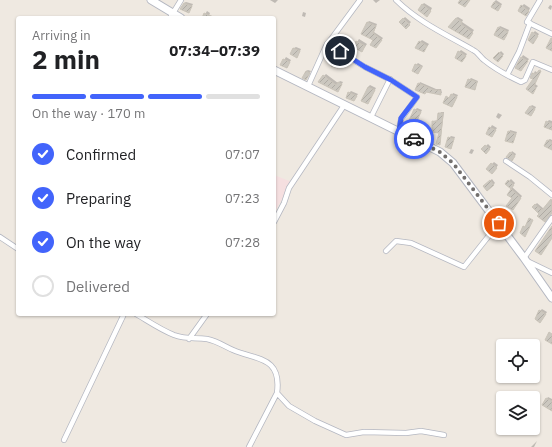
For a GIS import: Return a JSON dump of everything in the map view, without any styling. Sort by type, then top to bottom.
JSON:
[{"type":"main road","points":[[151,0],[172,16]]},
{"type":"main road","points":[[276,71],[440,152],[453,163],[526,259],[552,298]]},
{"type":"street","points":[[172,16],[181,0]]},
{"type":"street","points":[[308,86],[328,44],[360,0]]},
{"type":"street","points":[[396,0],[419,20],[472,49],[482,59],[521,82],[525,80],[533,62],[552,70]]},
{"type":"street","points":[[540,0],[527,22],[552,34]]},
{"type":"street","points":[[507,75],[519,52],[530,23]]},
{"type":"street","points":[[328,44],[365,67],[390,79],[417,97],[401,118],[399,131]]},
{"type":"street","points":[[371,118],[390,79]]},
{"type":"street","points":[[276,217],[289,188],[345,104]]},
{"type":"street","points":[[506,161],[530,177],[552,195]]},
{"type":"street","points":[[552,218],[526,259],[552,273]]},
{"type":"street","points":[[386,251],[396,241],[411,243],[464,267],[499,223]]},
{"type":"street","points":[[0,237],[16,248]]},
{"type":"street","points":[[64,440],[123,316]]},
{"type":"street","points":[[140,316],[172,334],[189,339],[217,341],[234,350],[256,356],[267,362],[275,369],[278,384],[277,393],[249,447]]},
{"type":"street","points":[[189,339],[206,316]]},
{"type":"street","points":[[277,393],[289,406],[315,421],[346,435],[364,432],[406,433],[421,431],[444,435]]},
{"type":"shaded area","points":[[276,176],[292,182],[276,210]]},
{"type":"building","points":[[460,0],[470,0],[465,7],[458,3]]},
{"type":"building","points":[[494,2],[501,6],[498,11],[491,7]]},
{"type":"building","points":[[184,3],[192,6],[189,13],[180,9]]},
{"type":"building","points":[[422,4],[431,11],[427,17],[418,10]]},
{"type":"building","points":[[521,5],[529,11],[526,16],[518,11]]},
{"type":"building","points":[[204,13],[211,16],[203,16]]},
{"type":"building","points":[[403,18],[410,25],[406,29],[399,22]]},
{"type":"building","points":[[456,18],[473,33],[469,39],[448,27]]},
{"type":"building","points":[[367,22],[376,26],[373,33],[382,40],[376,48],[370,45],[373,40],[361,34]]},
{"type":"building","points":[[498,27],[508,32],[504,40],[494,35]]},
{"type":"building","points":[[532,32],[538,36],[533,44],[528,40]]},
{"type":"building","points":[[552,38],[552,51],[546,48]]},
{"type":"building","points":[[356,41],[365,46],[362,52],[353,47]]},
{"type":"building","points":[[419,41],[427,46],[424,52],[415,48]]},
{"type":"building","points":[[293,48],[300,51],[297,58],[290,54]]},
{"type":"building","points":[[458,51],[466,56],[462,62],[455,58]]},
{"type":"building","points":[[499,52],[503,56],[498,62],[493,58]]},
{"type":"building","points":[[335,57],[342,60],[338,68],[331,66]]},
{"type":"building","points":[[521,57],[528,61],[521,71],[515,68]]},
{"type":"building","points":[[283,59],[290,62],[287,68],[280,65]]},
{"type":"building","points":[[415,64],[422,67],[418,74],[412,71]]},
{"type":"building","points":[[539,70],[541,71],[534,86],[536,88],[533,94],[526,89],[533,79],[530,78],[532,73],[536,74]]},
{"type":"building","points":[[306,71],[310,73],[306,80],[302,78]]},
{"type":"building","points":[[323,75],[336,85],[338,82],[342,84],[338,92],[318,82]]},
{"type":"building","points":[[468,79],[477,82],[475,90],[465,87]]},
{"type":"building","points":[[418,83],[434,90],[440,90],[441,95],[426,92],[425,94],[415,90]]},
{"type":"building","points":[[368,87],[375,90],[368,104],[361,101]]},
{"type":"building","points":[[348,92],[357,96],[354,101],[346,98]]},
{"type":"building","points":[[451,94],[457,97],[452,107],[443,103],[446,96],[449,98]]},
{"type":"building","points":[[530,106],[535,109],[531,116],[525,113]]},
{"type":"building","points":[[414,109],[421,112],[415,125],[408,123]]},
{"type":"building","points":[[438,113],[443,113],[440,145],[436,144],[439,133],[432,132],[432,121],[437,122]]},
{"type":"building","points":[[546,121],[552,124],[552,130],[544,127]]},
{"type":"building","points":[[489,127],[496,130],[492,137],[486,134]]},
{"type":"building","points":[[508,131],[516,134],[513,143],[505,141]]},
{"type":"building","points":[[448,137],[454,139],[451,149],[445,147]]},
{"type":"building","points":[[547,140],[552,142],[552,150],[544,146]]},
{"type":"building","points":[[485,145],[490,149],[486,154],[481,149]]},
{"type":"building","points":[[510,152],[515,156],[512,161],[506,157]]},
{"type":"building","points":[[491,163],[497,168],[492,174],[486,169]]},
{"type":"building","points":[[490,180],[494,185],[487,191],[483,186]]},
{"type":"building","points":[[508,180],[514,185],[511,189],[505,184]]},
{"type":"building","points":[[511,189],[521,198],[513,210],[506,206],[512,198],[507,195]]},
{"type":"building","points":[[551,199],[552,213],[545,222],[537,216],[539,214],[532,207],[535,204],[542,210]]},
{"type":"building","points":[[529,218],[533,220],[525,237],[520,233],[523,226],[525,227]]},
{"type":"building","points":[[552,226],[552,238],[541,255],[535,251]]},
{"type":"building","points":[[539,310],[546,314],[540,323],[535,319]]},
{"type":"building","points":[[549,332],[552,334],[552,344],[545,340]]},
{"type":"building","points":[[546,398],[552,401],[552,411],[542,405]]},
{"type":"way so far","points":[[414,139],[440,152],[453,163],[465,176],[499,223]]},
{"type":"route","points":[[340,51],[365,67],[391,80],[417,97],[408,111],[401,118],[399,131],[414,139]]}]
